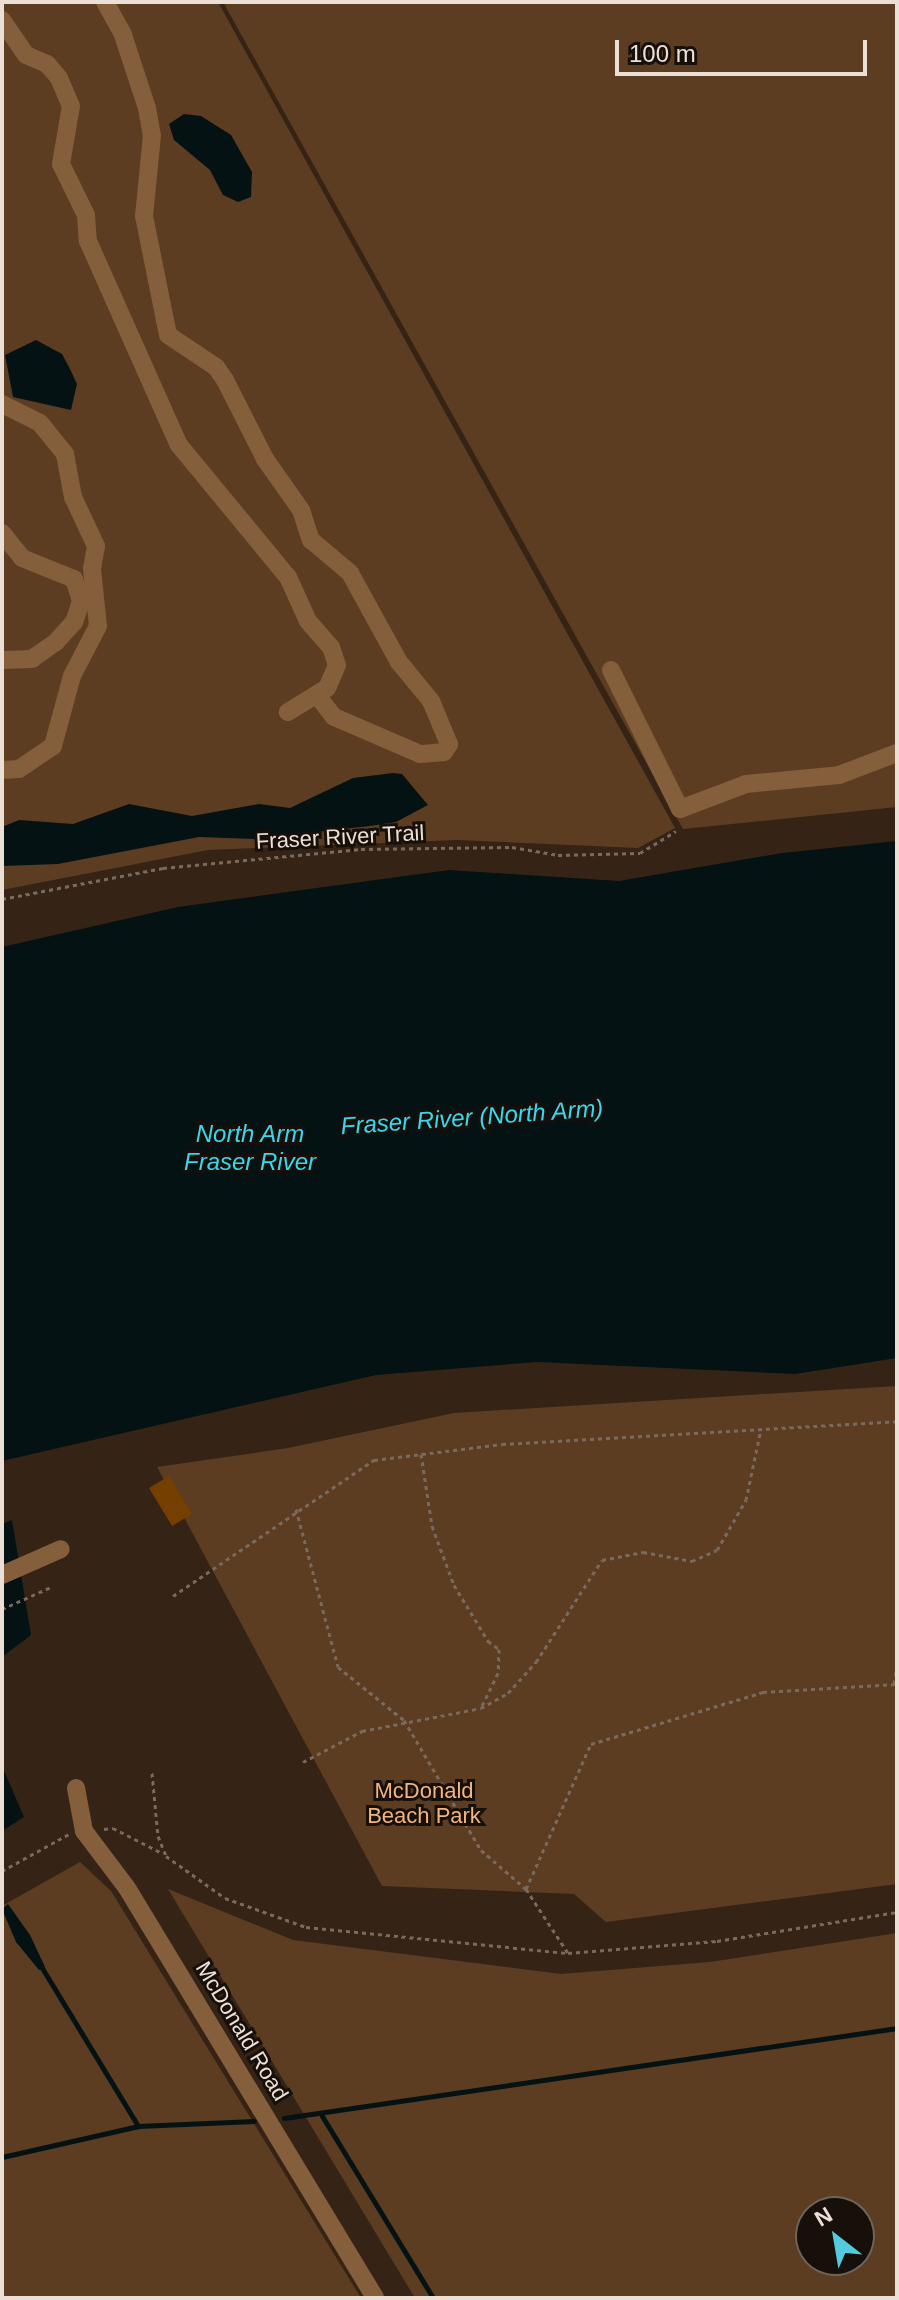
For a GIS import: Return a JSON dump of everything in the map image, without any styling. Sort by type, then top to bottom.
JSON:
[{"type":"street","points":[[105,2],[123,35],[149,122],[144,216],[168,335],[216,367],[225,380],[265,459],[301,510],[311,540],[350,573],[399,662],[431,701],[449,744],[444,752],[420,754],[334,717],[317,695]]},
{"type":"street","points":[[2,20],[26,55],[59,78],[71,106],[61,164],[86,215],[88,241],[179,445],[288,577],[308,621],[331,647],[337,665],[334,677],[317,695],[288,712]]},
{"type":"street","points":[[2,404],[40,423],[65,454],[73,497],[96,546],[92,569],[98,626],[72,676],[68,705],[53,746],[19,769],[2,770]]},
{"type":"street","points":[[2,533],[22,558],[62,570],[74,579],[81,601],[74,622],[56,642],[32,659],[2,660]]},
{"type":"street","points":[[611,670],[680,809],[746,784],[839,775],[897,753]]},
{"type":"street","points":[[2,1575],[61,1549]]},
{"type":"street","name":"McDonald Road","points":[[76,1788],[84,1831],[127,1888],[375,2298]]},
{"type":"path","name":"Fraser River Trail","points":[[2,899],[163,868],[373,848],[512,847],[558,855],[640,853],[676,831]]},
{"type":"path","points":[[173,1596],[296,1509],[374,1460],[502,1444],[897,1421]]},
{"type":"path","points":[[303,1762],[362,1731],[404,1720],[481,1708],[508,1693],[536,1662],[602,1560],[643,1552],[692,1561],[717,1550],[746,1500],[761,1428]]},
{"type":"path","points":[[421,1454],[432,1526],[454,1585],[488,1641],[499,1649],[498,1673],[481,1708]]},
{"type":"path","points":[[296,1509],[338,1667],[404,1720],[481,1850],[526,1889],[568,1953]]},
{"type":"path","points":[[2,1609],[51,1587]]},
{"type":"path","points":[[526,1889],[591,1744],[763,1692],[896,1684],[897,1664]]},
{"type":"path","points":[[152,1773],[158,1836],[166,1856]]},
{"type":"path","points":[[2,1871],[64,1835],[113,1828],[166,1856],[225,1898],[306,1927],[568,1953],[717,1941],[897,1912]]},
{"type":"green space","points":[[2,2],[218,2],[675,828],[638,848],[457,840],[208,850],[2,890]]},
{"type":"green space","points":[[223,2],[897,2],[897,807],[683,829]]},
{"type":"green space","name":"McDonald Beach Park","points":[[897,1386],[897,1884],[606,1922],[574,1894],[382,1886],[157,1467],[288,1448],[454,1413]]},
{"type":"green space","points":[[80,1862],[111,1891],[361,2298],[2,2298],[2,1906]]},
{"type":"green space","points":[[168,1889],[293,1940],[561,1974],[710,1962],[897,1933],[897,2298],[415,2298]]},
{"type":"water","points":[[184,114],[201,116],[231,135],[252,172],[251,197],[238,202],[223,195],[210,170],[174,140],[169,124]]},
{"type":"water","points":[[36,340],[62,354],[69,367],[77,384],[71,410],[13,397],[5,355]]},
{"type":"water","points":[[402,774],[428,805],[396,822],[254,839],[199,837],[58,864],[2,866],[2,827],[19,820],[73,824],[129,804],[192,816],[259,804],[290,808],[353,778]]},
{"type":"water","name":"North Arm Fraser River","points":[[897,841],[897,1358],[795,1374],[537,1362],[376,1375],[2,1461],[2,947],[178,907],[449,870],[619,881],[782,853]]},
{"type":"water","points":[[12,1520],[31,1635],[2,1657],[2,1524]]},
{"type":"water","points":[[2,1766],[24,1817],[2,1831]]},
{"type":"water","points":[[8,1904],[30,1935],[45,1967],[39,1970],[16,1942],[2,1909]]},
{"type":"building","points":[[169,1476],[192,1514],[172,1526],[149,1488]]},
{"type":"waterway","points":[[39,1963],[138,2126]]},
{"type":"waterway","points":[[284,2118],[897,2028]]},
{"type":"waterway","points":[[322,2116],[433,2298]]},
{"type":"waterway","points":[[2,2157],[138,2126],[254,2121]]},
{"type":"water label","name":"Fraser River (North Arm)","points":[[472,1117]]}]
